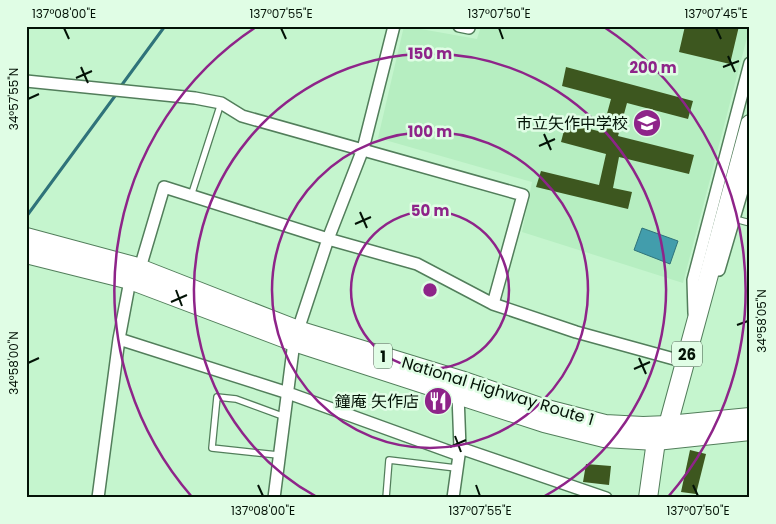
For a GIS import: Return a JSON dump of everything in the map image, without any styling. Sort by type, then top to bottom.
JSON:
[{"type":"main road","name":"26","points":[[648,498],[656,441],[668,425],[750,124]]},
{"type":"main road","name":"National Highway Route 1","points":[[26,237],[58,244],[135,271],[296,336],[459,387],[605,424],[668,425],[750,417]]},
{"type":"main road","name":"National Highway Route 1","points":[[26,254],[135,271]]},
{"type":"main road","name":"National Highway Route 1","points":[[459,387],[544,423],[604,438],[656,441],[750,431]]},
{"type":"street","points":[[274,498],[278,455],[286,417],[296,336],[328,239],[362,149],[394,26]]},
{"type":"street","points":[[459,26],[469,28],[469,26]]},
{"type":"street","points":[[694,330],[693,280],[750,63]]},
{"type":"street","points":[[26,80],[195,98],[222,103],[242,116],[523,194],[493,304]]},
{"type":"street","points":[[694,330],[712,292],[749,170]]},
{"type":"street","points":[[98,498],[119,339],[135,271],[164,187],[328,239],[417,264],[493,304],[576,332],[685,362]]},
{"type":"street","points":[[119,339],[606,498]]},
{"type":"street","points":[[453,498],[460,451],[459,387]]},
{"type":"lane","points":[[191,196],[222,103]]},
{"type":"lane","points":[[735,219],[750,223]]},
{"type":"lane","points":[[278,455],[212,448],[216,397],[236,399],[286,417]]},
{"type":"lane","points":[[386,498],[389,460],[456,468]]},
{"type":"shaded area","points":[[404,26],[477,39],[481,26],[750,26],[683,283],[522,232],[532,182],[378,138]]},
{"type":"water","points":[[642,228],[678,241],[670,264],[634,250]]},
{"type":"building","points":[[685,26],[739,26],[730,64],[679,52]]},
{"type":"building","points":[[566,67],[693,101],[688,119],[627,103],[618,136],[694,155],[689,174],[619,157],[613,188],[632,192],[628,209],[536,187],[541,171],[599,185],[606,154],[561,142],[566,123],[602,132],[611,99],[562,86]]},
{"type":"building","points":[[431,398],[444,402],[443,410],[430,408]]},
{"type":"building","points":[[690,450],[706,454],[696,494],[681,492]]},
{"type":"building","points":[[586,464],[611,466],[609,485],[583,482]]},
{"type":"waterway","points":[[121,86],[165,26]]},
{"type":"waterway","points":[[26,217],[115,96]]},
{"type":"place","name":"市立矢作中学校","points":[[647,123]]},
{"type":"place","name":"鐘庵 矢作店","points":[[438,401]]}]
